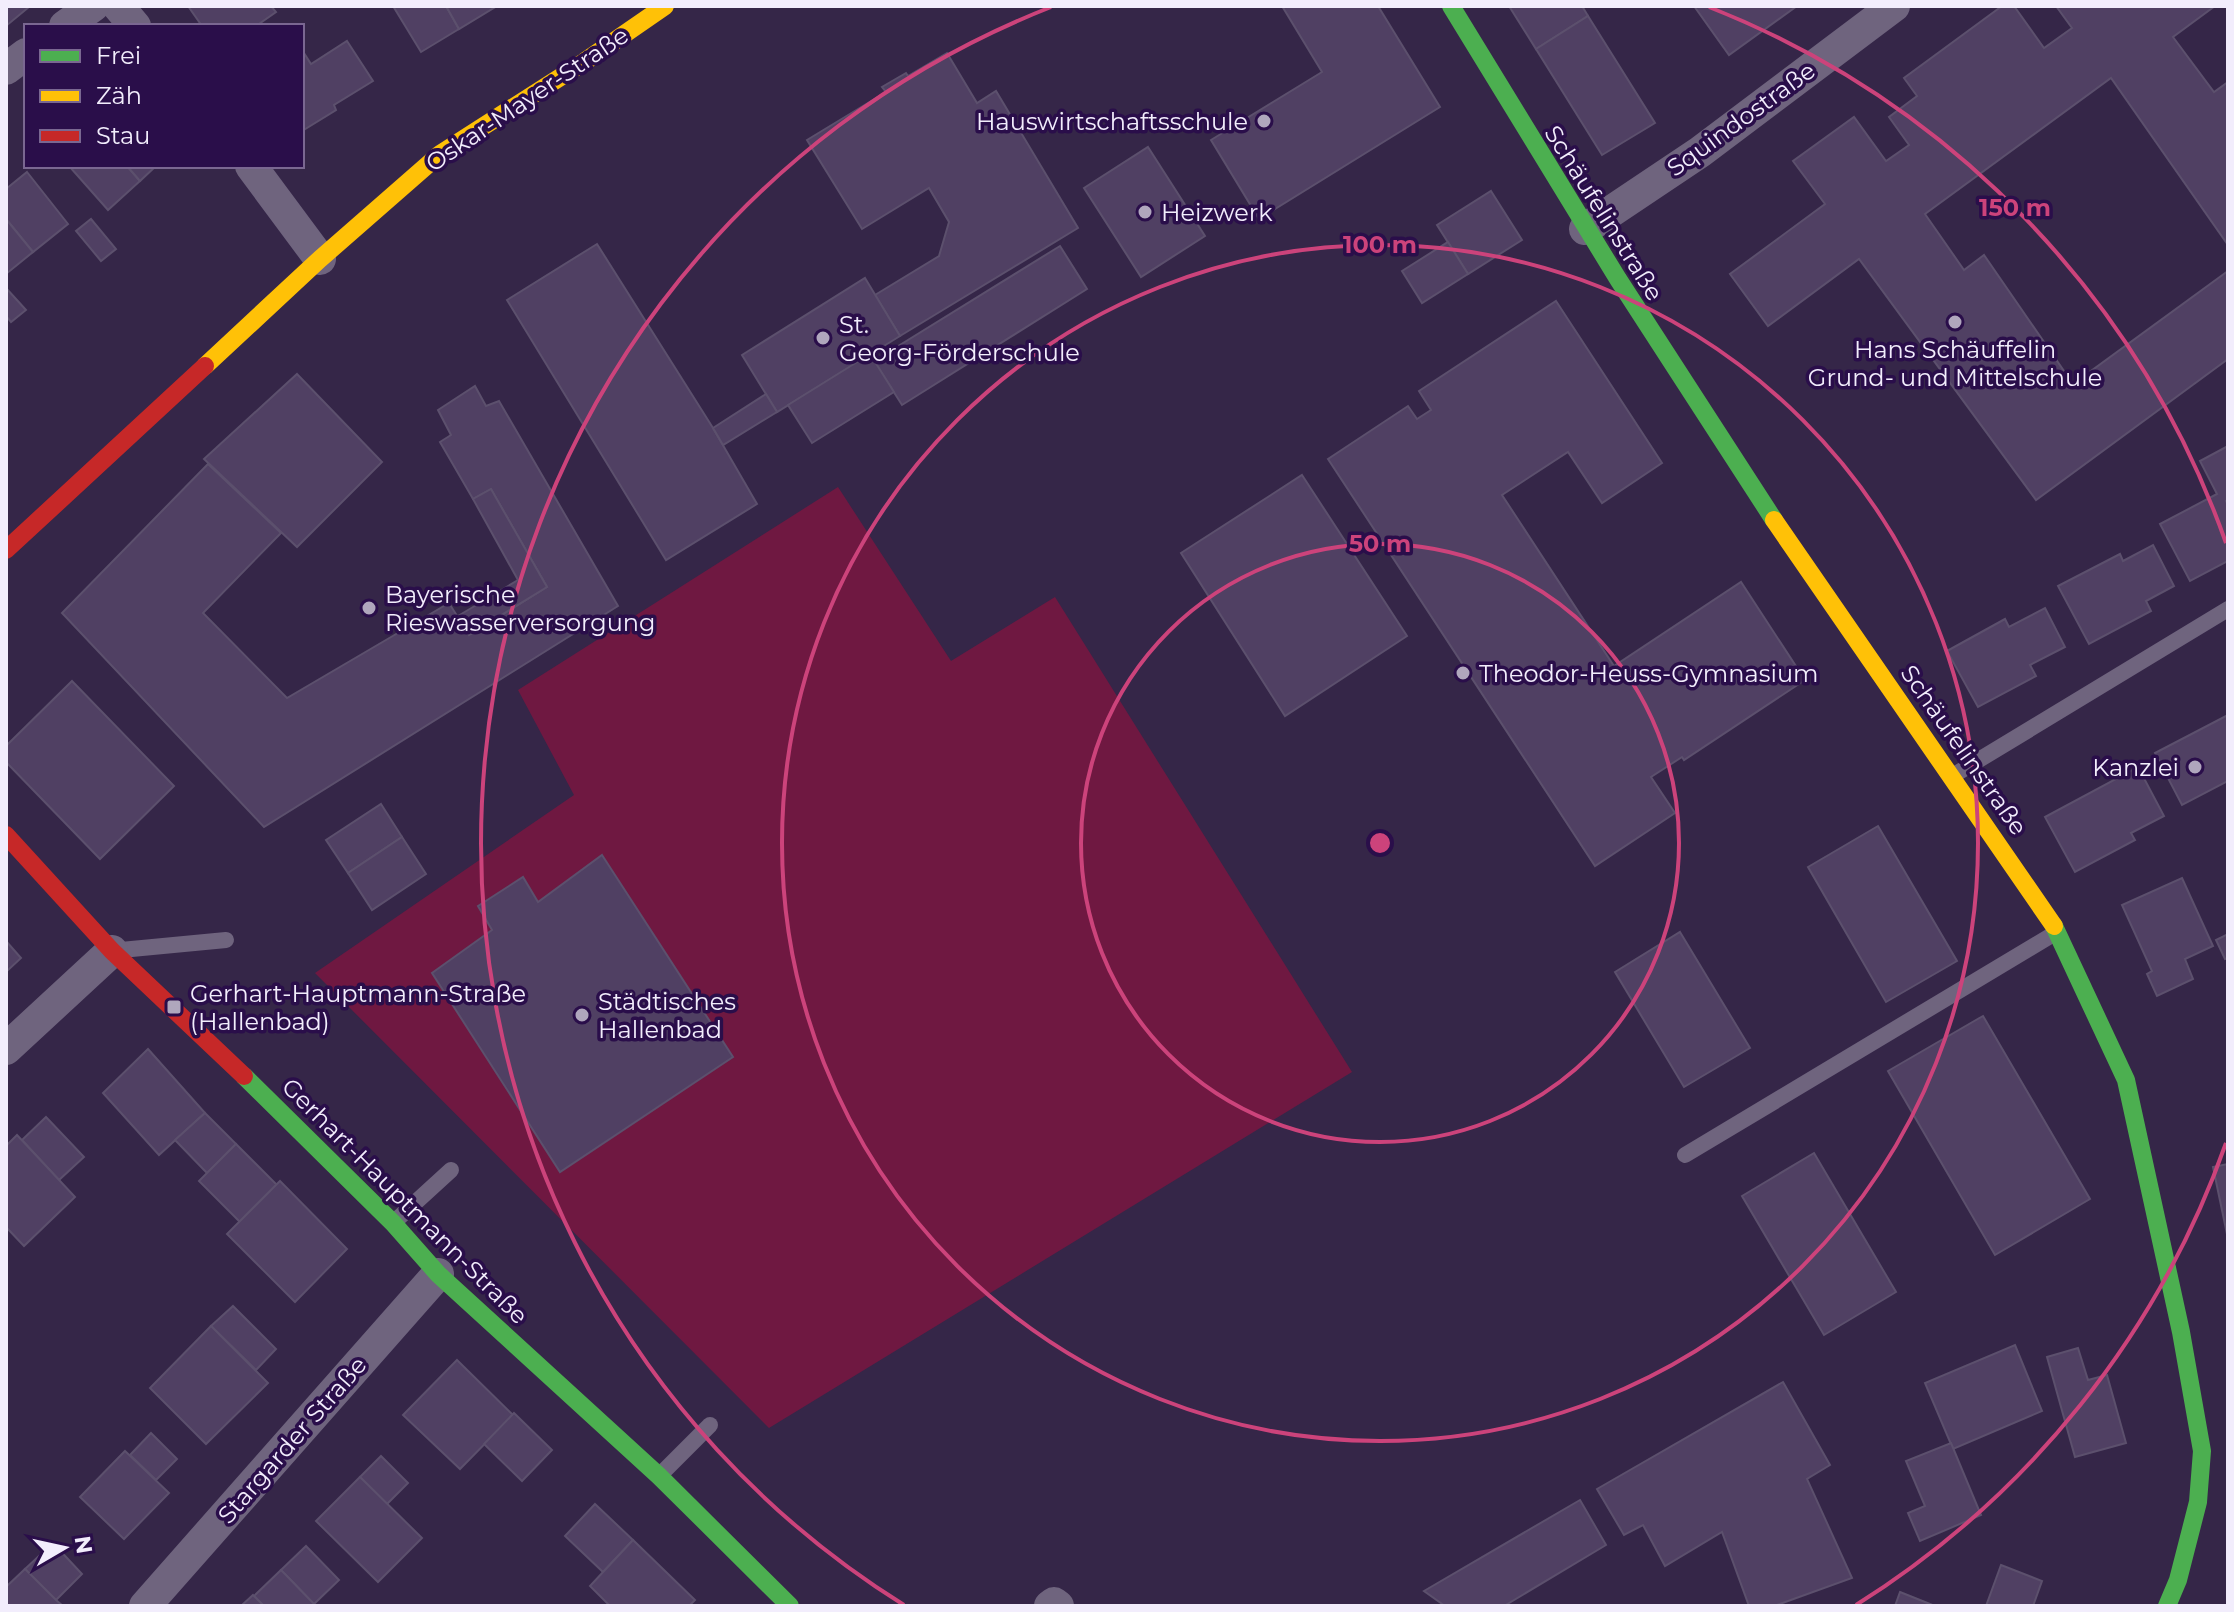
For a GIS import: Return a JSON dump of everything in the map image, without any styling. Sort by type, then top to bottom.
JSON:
[{"type":"street","points":[[68,24],[93,6]]},
{"type":"street","points":[[118,6],[133,24]]},
{"type":"street","name":"Oskar-Mayer-Straße","points":[[6,550],[320,259],[440,154],[665,6]]},
{"type":"street","name":"Schäufelinstraße","points":[[1451,6],[1585,229],[1793,547],[2058,932],[2126,1080],[2178,1318],[2202,1451],[2198,1502],[2178,1580],[2167,1606]]},
{"type":"street","name":"Squindostraße","points":[[1585,229],[1700,152],[1894,6]]},
{"type":"street","points":[[6,69],[24,56]]},
{"type":"street","points":[[258,174],[320,259]]},
{"type":"street","name":"Gerhart-Hauptmann-Straße","points":[[6,835],[112,951],[174,1007],[393,1223],[438,1274],[659,1476],[778,1602]]},
{"type":"street","points":[[6,1049],[112,951]]},
{"type":"street","name":"Stargarder Straße","points":[[145,1606],[438,1274]]},
{"type":"street","points":[[1050,1606],[1054,1603],[1058,1606]]},
{"type":"lane","points":[[1953,776],[2228,609]]},
{"type":"lane","points":[[1685,1155],[2058,932]]},
{"type":"lane","points":[[112,951],[226,940]]},
{"type":"lane","points":[[393,1223],[451,1170]]},
{"type":"lane","points":[[659,1476],[710,1425]]},
{"type":"shaded area","points":[[838,487],[951,661],[1055,597],[1352,1072],[769,1428],[315,973],[574,795],[518,690]]},
{"type":"building","points":[[6,6],[28,6],[29,7],[6,26]]},
{"type":"building","points":[[188,6],[271,6],[276,12],[259,24],[201,24]]},
{"type":"building","points":[[393,6],[446,6],[459,29],[421,52]]},
{"type":"building","points":[[446,6],[497,6],[459,29]]},
{"type":"building","points":[[1282,6],[1378,6],[1440,107],[1259,219],[1211,140],[1322,72]]},
{"type":"building","points":[[1509,6],[1582,6],[1588,16],[1536,49]]},
{"type":"building","points":[[1694,6],[1797,6],[1729,55]]},
{"type":"building","points":[[2002,6],[2014,6],[2044,48],[2072,28],[2056,6],[2215,6],[2173,37],[2214,92],[2228,82],[2228,245],[2111,78],[1925,214],[1964,270],[1984,255],[2073,384],[2228,271],[2228,359],[2036,500],[1859,259],[1768,326],[1730,274],[1825,204],[1793,161],[1854,117],[1886,161],[1909,145],[1889,117],[1917,96],[1904,78]]},
{"type":"building","points":[[1588,16],[1655,123],[1602,155],[1536,49]]},
{"type":"building","points":[[347,41],[373,81],[334,105],[336,110],[304,130],[304,53],[311,64]]},
{"type":"building","points":[[947,53],[977,103],[996,91],[1078,228],[900,336],[875,295],[939,256],[949,222],[929,188],[862,229],[807,140],[886,92],[882,87]]},
{"type":"building","name":"Heizwerk","points":[[1148,147],[1205,236],[1141,277],[1084,188]]},
{"type":"building","points":[[71,168],[129,168],[140,181],[108,210]]},
{"type":"building","points":[[129,168],[154,168],[140,181]]},
{"type":"building","points":[[27,172],[68,224],[33,252],[6,219],[6,189]]},
{"type":"building","points":[[1491,191],[1522,240],[1468,274],[1437,225]]},
{"type":"building","points":[[6,219],[33,252],[6,274]]},
{"type":"building","points":[[91,219],[116,249],[101,261],[76,231]]},
{"type":"building","points":[[1448,242],[1468,274],[1422,303],[1402,271]]},
{"type":"building","points":[[597,244],[757,504],[666,560],[507,300]]},
{"type":"building","points":[[1060,246],[1087,289],[902,405],[874,361]]},
{"type":"building","points":[[865,278],[900,336],[777,412],[742,355]]},
{"type":"building","points":[[6,288],[26,310],[11,322],[6,316]]},
{"type":"building","points":[[1556,301],[1662,463],[1602,503],[1568,452],[1502,495],[1614,666],[1741,582],[1805,680],[1684,760],[1682,757],[1651,777],[1675,813],[1595,866],[1328,459],[1408,406],[1417,419],[1431,410],[1419,391]]},
{"type":"building","points":[[870,354],[894,392],[812,443],[788,405]]},
{"type":"building","points":[[297,374],[382,462],[297,547],[204,459]]},
{"type":"building","points":[[475,386],[486,406],[499,401],[618,606],[264,827],[62,613],[208,464],[281,533],[203,613],[287,698],[449,603],[469,635],[547,587],[491,489],[473,499],[440,442],[451,435],[438,410]]},
{"type":"building","points":[[766,394],[777,412],[723,445],[713,428]]},
{"type":"building","points":[[2228,446],[2228,561],[2190,581],[2160,524],[2217,494],[2200,461]]},
{"type":"building","points":[[1302,475],[1407,636],[1285,716],[1181,553]]},
{"type":"building","points":[[491,489],[547,587],[469,635],[458,616],[518,580],[473,499]]},
{"type":"building","points":[[2153,545],[2174,586],[2146,601],[2151,611],[2089,644],[2058,586],[2120,554],[2123,561]]},
{"type":"building","points":[[2045,608],[2065,647],[2030,665],[2036,676],[1978,707],[1947,651],[2005,619],[2009,627]]},
{"type":"building","points":[[72,681],[174,786],[100,859],[6,762],[6,746]]},
{"type":"building","name":"Kanzlei","points":[[2228,715],[2228,781],[2182,805],[2155,753]]},
{"type":"building","points":[[2138,767],[2164,816],[2131,833],[2135,840],[2075,872],[2045,817]]},
{"type":"building","points":[[381,804],[402,837],[348,873],[326,840]]},
{"type":"building","points":[[1878,826],[1957,961],[1886,1002],[1808,867]]},
{"type":"building","points":[[402,837],[426,874],[372,910],[348,873]]},
{"type":"building","name":"Städtisches Hallenbad","points":[[602,855],[733,1057],[560,1172],[432,973],[492,930],[478,906],[523,877],[538,902]]},
{"type":"building","points":[[2182,878],[2213,946],[2185,959],[2193,979],[2157,996],[2147,974],[2152,971],[2122,905]]},
{"type":"building","points":[[1680,932],[1750,1048],[1684,1087],[1615,972]]},
{"type":"building","points":[[2228,934],[2228,958],[2225,959],[2216,940]]},
{"type":"building","points":[[6,941],[21,958],[6,972]]},
{"type":"building","points":[[1983,1016],[2090,1199],[1995,1255],[1888,1071]]},
{"type":"building","points":[[148,1049],[205,1113],[159,1155],[103,1093]]},
{"type":"building","points":[[205,1113],[236,1144],[207,1173],[175,1140]]},
{"type":"building","points":[[46,1117],[84,1157],[59,1180],[22,1140]]},
{"type":"building","points":[[17,1135],[75,1197],[24,1246],[6,1227],[6,1146]]},
{"type":"building","points":[[236,1144],[277,1185],[240,1222],[199,1181]]},
{"type":"building","points":[[1814,1153],[1896,1292],[1824,1335],[1742,1196]]},
{"type":"building","points":[[2228,1164],[2228,1239],[2213,1167]]},
{"type":"building","points":[[280,1181],[347,1249],[295,1302],[227,1234]]},
{"type":"building","points":[[233,1306],[276,1349],[256,1370],[211,1326]]},
{"type":"building","points":[[211,1326],[268,1383],[206,1444],[150,1388]]},
{"type":"building","points":[[2015,1345],[2042,1411],[1953,1449],[1925,1383]]},
{"type":"building","points":[[2078,1348],[2088,1380],[2107,1375],[2126,1443],[2075,1457],[2047,1357]]},
{"type":"building","points":[[457,1360],[513,1415],[460,1469],[403,1415]]},
{"type":"building","points":[[1783,1382],[1830,1465],[1807,1479],[1852,1578],[1774,1606],[1749,1606],[1722,1532],[1665,1566],[1643,1525],[1624,1535],[1597,1489]]},
{"type":"building","points":[[514,1413],[552,1450],[522,1481],[484,1444]]},
{"type":"building","points":[[151,1433],[177,1459],[156,1480],[130,1455]]},
{"type":"building","points":[[1951,1443],[1981,1515],[1920,1541],[1908,1513],[1925,1506],[1906,1461]]},
{"type":"building","points":[[125,1451],[169,1493],[124,1539],[80,1497]]},
{"type":"building","points":[[381,1456],[408,1483],[387,1504],[360,1477]]},
{"type":"building","points":[[360,1477],[422,1538],[378,1582],[316,1521]]},
{"type":"building","points":[[1580,1500],[1606,1545],[1504,1606],[1445,1606],[1424,1591]]},
{"type":"building","points":[[595,1504],[633,1540],[603,1572],[565,1536]]},
{"type":"building","points":[[633,1540],[695,1600],[689,1606],[610,1606],[590,1586]]},
{"type":"building","points":[[53,1543],[82,1574],[56,1600],[25,1569]]},
{"type":"building","points":[[306,1546],[339,1580],[314,1604],[281,1570]]},
{"type":"building","points":[[2001,1565],[2042,1581],[2033,1606],[1986,1606]]},
{"type":"building","points":[[25,1569],[63,1606],[6,1606],[6,1587]]},
{"type":"building","points":[[281,1570],[313,1606],[264,1606],[254,1596]]},
{"type":"building","points":[[1900,1592],[1935,1606],[1895,1606]]},
{"type":"building","points":[[253,1595],[264,1606],[241,1606]]},
{"type":"traffic: fast","points":[[1451,6],[1618,279],[1774,520]]},
{"type":"traffic: fast","points":[[2054,926],[2126,1080],[2181,1332],[2202,1451],[2198,1502],[2178,1580],[2167,1606]]},
{"type":"traffic: fast","points":[[244,1076],[393,1223],[438,1274],[659,1476],[790,1606]]},
{"type":"traffic: slow","points":[[205,366],[320,259],[440,154],[665,6]]},
{"type":"traffic: slow","points":[[1774,520],[2054,926]]},
{"type":"traffic: jam","points":[[6,550],[205,366]]},
{"type":"traffic: jam","points":[[6,835],[112,951],[244,1076]]},
{"type":"place","name":"Hauswirtschaftsschule","points":[[1264,121]]},
{"type":"place","name":"Heizwerk","points":[[1145,212]]},
{"type":"place","name":"Hans Schäuffelin Grund- und Mittelschule","points":[[1955,322]]},
{"type":"place","name":"St. Georg-Förderschule","points":[[823,338]]},
{"type":"place","name":"Bayerische Rieswasserversorgung","points":[[369,608]]},
{"type":"place","name":"Theodor-Heuss-Gymnasium","points":[[1463,673]]},
{"type":"place","name":"Kanzlei","points":[[2195,767]]},
{"type":"place","name":"Gerhart-Hauptmann-Straße (Hallenbad)","points":[[174,1007]]},
{"type":"place","name":"Städtisches Hallenbad","points":[[582,1015]]}]
